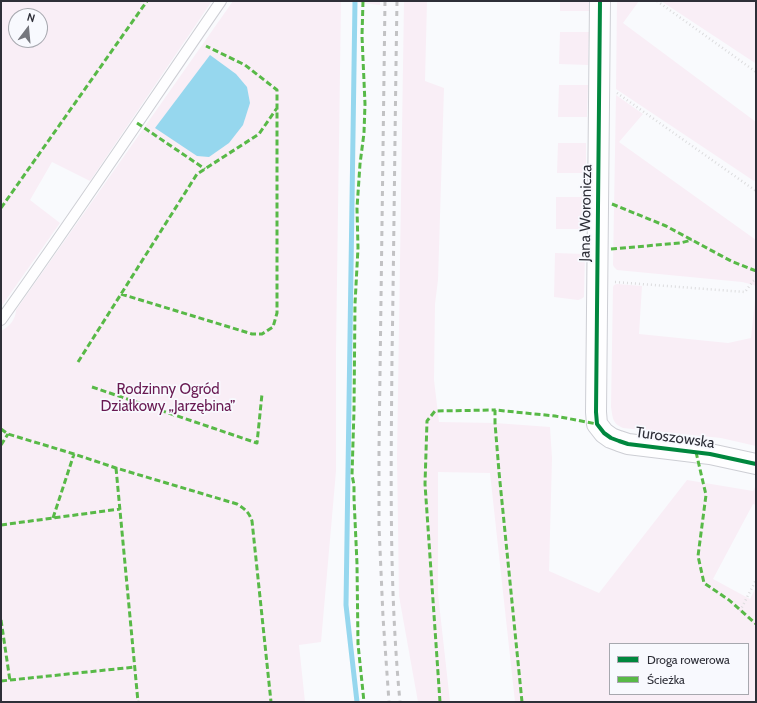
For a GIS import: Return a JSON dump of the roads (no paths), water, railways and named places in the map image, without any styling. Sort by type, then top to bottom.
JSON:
[{"type":"street","name":"Jana Woronicza","points":[[597,424],[600,1]]},
{"type":"street","name":"Turoszowska","points":[[597,424],[604,433],[611,438],[628,444],[703,453],[756,464]]},
{"type":"lane","points":[[1,320],[88,196],[221,1]]},
{"type":"water","points":[[210,55],[236,74],[247,87],[250,103],[243,125],[229,143],[209,157],[197,156],[155,128]]},
{"type":"waterway","points":[[355,1],[346,605],[357,702]]},
{"type":"railway","points":[[385,1],[379,526],[389,702]]},
{"type":"railway","points":[[397,1],[391,486],[392,573],[396,659],[400,702]]},
{"type":"park label","name":"Rodzinny Ogród Działkowy „Jarzębina”","points":[[168,398]]}]
